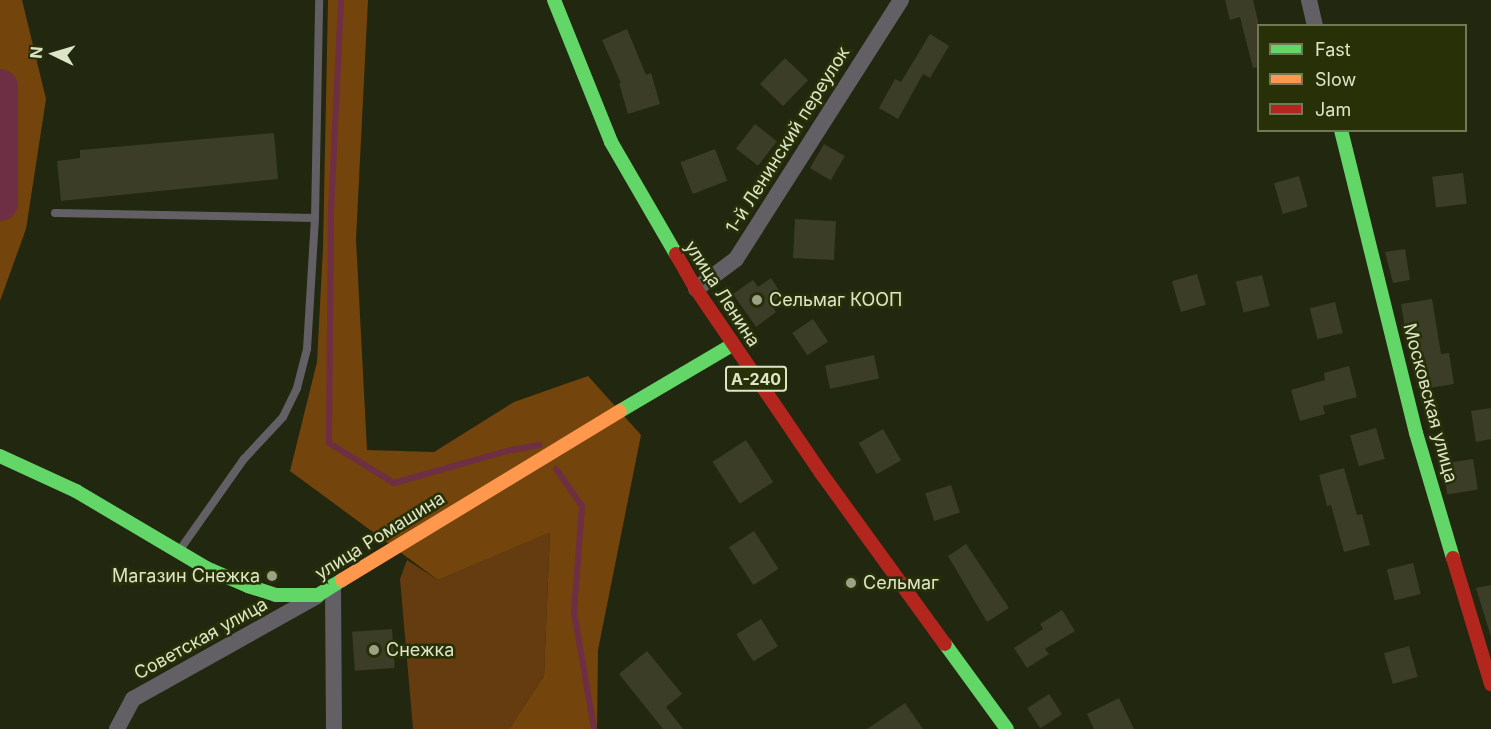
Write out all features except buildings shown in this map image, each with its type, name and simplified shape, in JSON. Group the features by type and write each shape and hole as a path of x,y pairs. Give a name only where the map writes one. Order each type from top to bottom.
{"street":[{"name":"улица Ленина","path":"554,0 611,142 696,290 821,473 1007,729"},
{"name":"1-й Ленинский переулок","path":"696,290 736,259 901,0"},
{"path":"1309,0 1315,24"},
{"name":"Московская улица","path":"1341,132 1416,433 1491,684"},
{"name":"улица Ромашина","path":"0,456 76,491 206,568 276,595 318,595 535,461 732,345"},
{"path":"333,586 334,729"},
{"name":"Советская улица","path":"117,729 133,699 318,595"}],"lane":[{"path":"179,552 244,459 283,417 297,388 307,349 315,218 319,0"},
{"path":"55,213 315,218"}],"shaded area":[{"path":"0,0 22,0 46,99 26,229 0,301"},
{"path":"328,0 368,0 356,239 367,450 434,452 514,402 588,376 641,435 598,650 597,729 509,729 544,676 550,532 438,580 290,471 317,362 323,248"},
{"path":"550,531 544,676 509,729 413,729 400,579 407,560 438,580"}],"waterway":[{"path":"341,0 331,210 329,443 394,483 511,450 540,445"},
{"path":"0,87 0,203"},
{"path":"556,469 582,506 574,612 594,729"}],"traffic: fast":[{"path":"554,0 611,142 676,254"},
{"path":"1341,132 1416,433 1453,558"},
{"path":"620,411 732,345"},
{"path":"0,456 76,491 206,568 248,586 276,595 318,595 342,580"},
{"path":"945,644 1007,729"}],"traffic: slow":[{"path":"342,580 620,411"}],"traffic: jam":[{"path":"676,254 696,289 821,473 945,644"},
{"path":"1453,558 1491,684"}],"place":[{"name":"Сельмаг КООП","path":"757,300"},
{"name":"Магазин Снежка","path":"272,576"},
{"name":"Сельмаг","path":"851,583"},
{"name":"Снежка","path":"374,650"}]}
